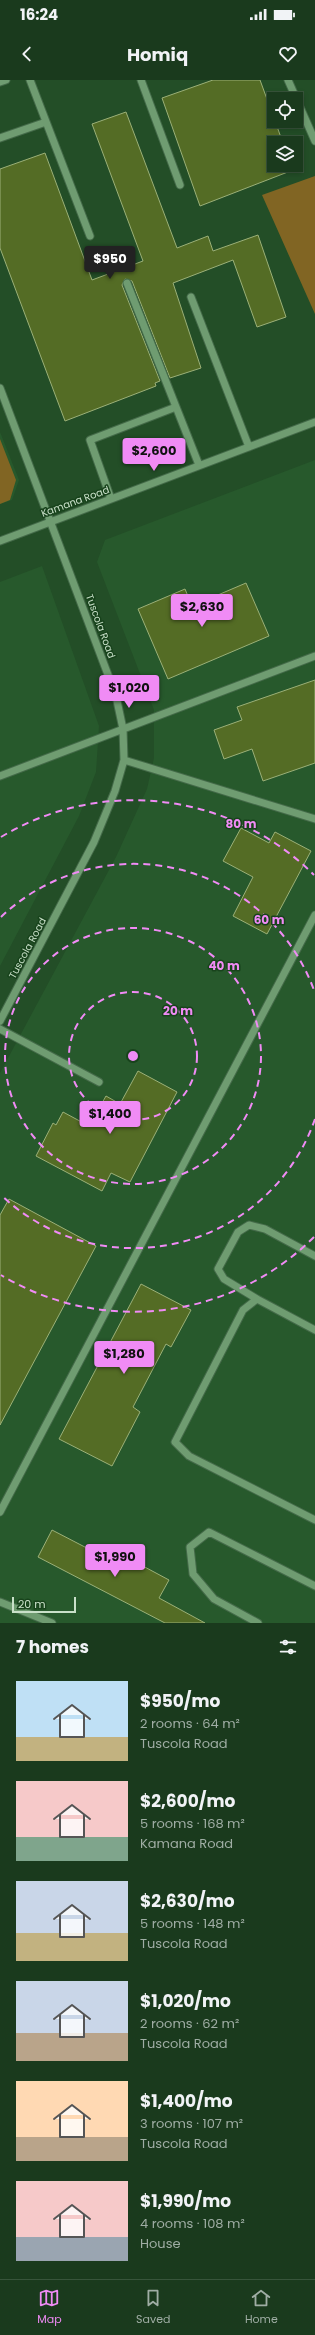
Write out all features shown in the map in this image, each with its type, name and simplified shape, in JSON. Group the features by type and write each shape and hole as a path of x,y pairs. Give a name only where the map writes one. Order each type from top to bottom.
{"street":[{"path":"0,82 6,80"},
{"path":"30,80 90,236"},
{"path":"141,80 180,185"},
{"path":"288,80 315,141"},
{"path":"0,138 46,122"},
{"path":"127,283 199,465"},
{"path":"191,297 249,447"},
{"name":"Tuscola Road","path":"0,388 116,696 123,728 124,760 115,791 94,842 0,1021"},
{"path":"111,499 90,440 176,407"},
{"name":"Kamana Road","path":"0,540 315,422"},
{"path":"0,776 315,656"},
{"path":"124,760 315,819"},
{"path":"0,1512 315,915"},
{"path":"0,1029 99,1082"},
{"path":"315,1256 264,1229 249,1225 238,1232 218,1269 224,1279 257,1299 315,1330"},
{"path":"257,1299 243,1310 175,1442 189,1456 315,1520"},
{"path":"258,1623 214,1599 193,1574 190,1547 210,1532 315,1586"},
{"path":"0,1602 52,1623"}],"shaded area":[{"path":"315,176 315,314 262,195"},
{"path":"0,432 19,480 12,500 0,504"},
{"path":"0,439 16,480 10,500 0,504"},
{"path":"315,460 315,1623 0,1623 0,1073 116,857 147,789 154,758 154,710 97,562 105,540"},
{"path":"42,566 99,726 96,772 79,816 0,966 0,582"}],"building":[{"path":"213,80 260,80 267,99 267,128 278,128 280,136 267,136 267,172 288,172 200,206 162,98"},
{"path":"126,112 177,248 208,236 213,251 258,235 286,317 257,327 233,260 173,283 201,368 170,378 132,281 125,279 122,285 160,381 155,383 156,386 65,421 0,248 0,169 45,153 92,280 143,261 92,124"},
{"path":"246,583 269,636 168,679 138,609 185,589 192,606"},
{"path":"315,680 315,763 263,781 252,749 224,759 214,730 242,720 237,707"},
{"path":"241,828 269,843 275,832 311,851 267,934 233,916 253,877 223,861"},
{"path":"138,1071 177,1092 130,1182 111,1173 102,1191 36,1156 53,1123 56,1125 63,1112 89,1126 106,1096 120,1104"},
{"path":"9,1199 96,1246 0,1425 0,1215"},
{"path":"141,1284 191,1310 171,1347 166,1344 133,1407 140,1412 112,1466 59,1439"},
{"path":"52,1530 108,1559 113,1550 169,1580 159,1598 205,1623 165,1623 38,1557"}]}
